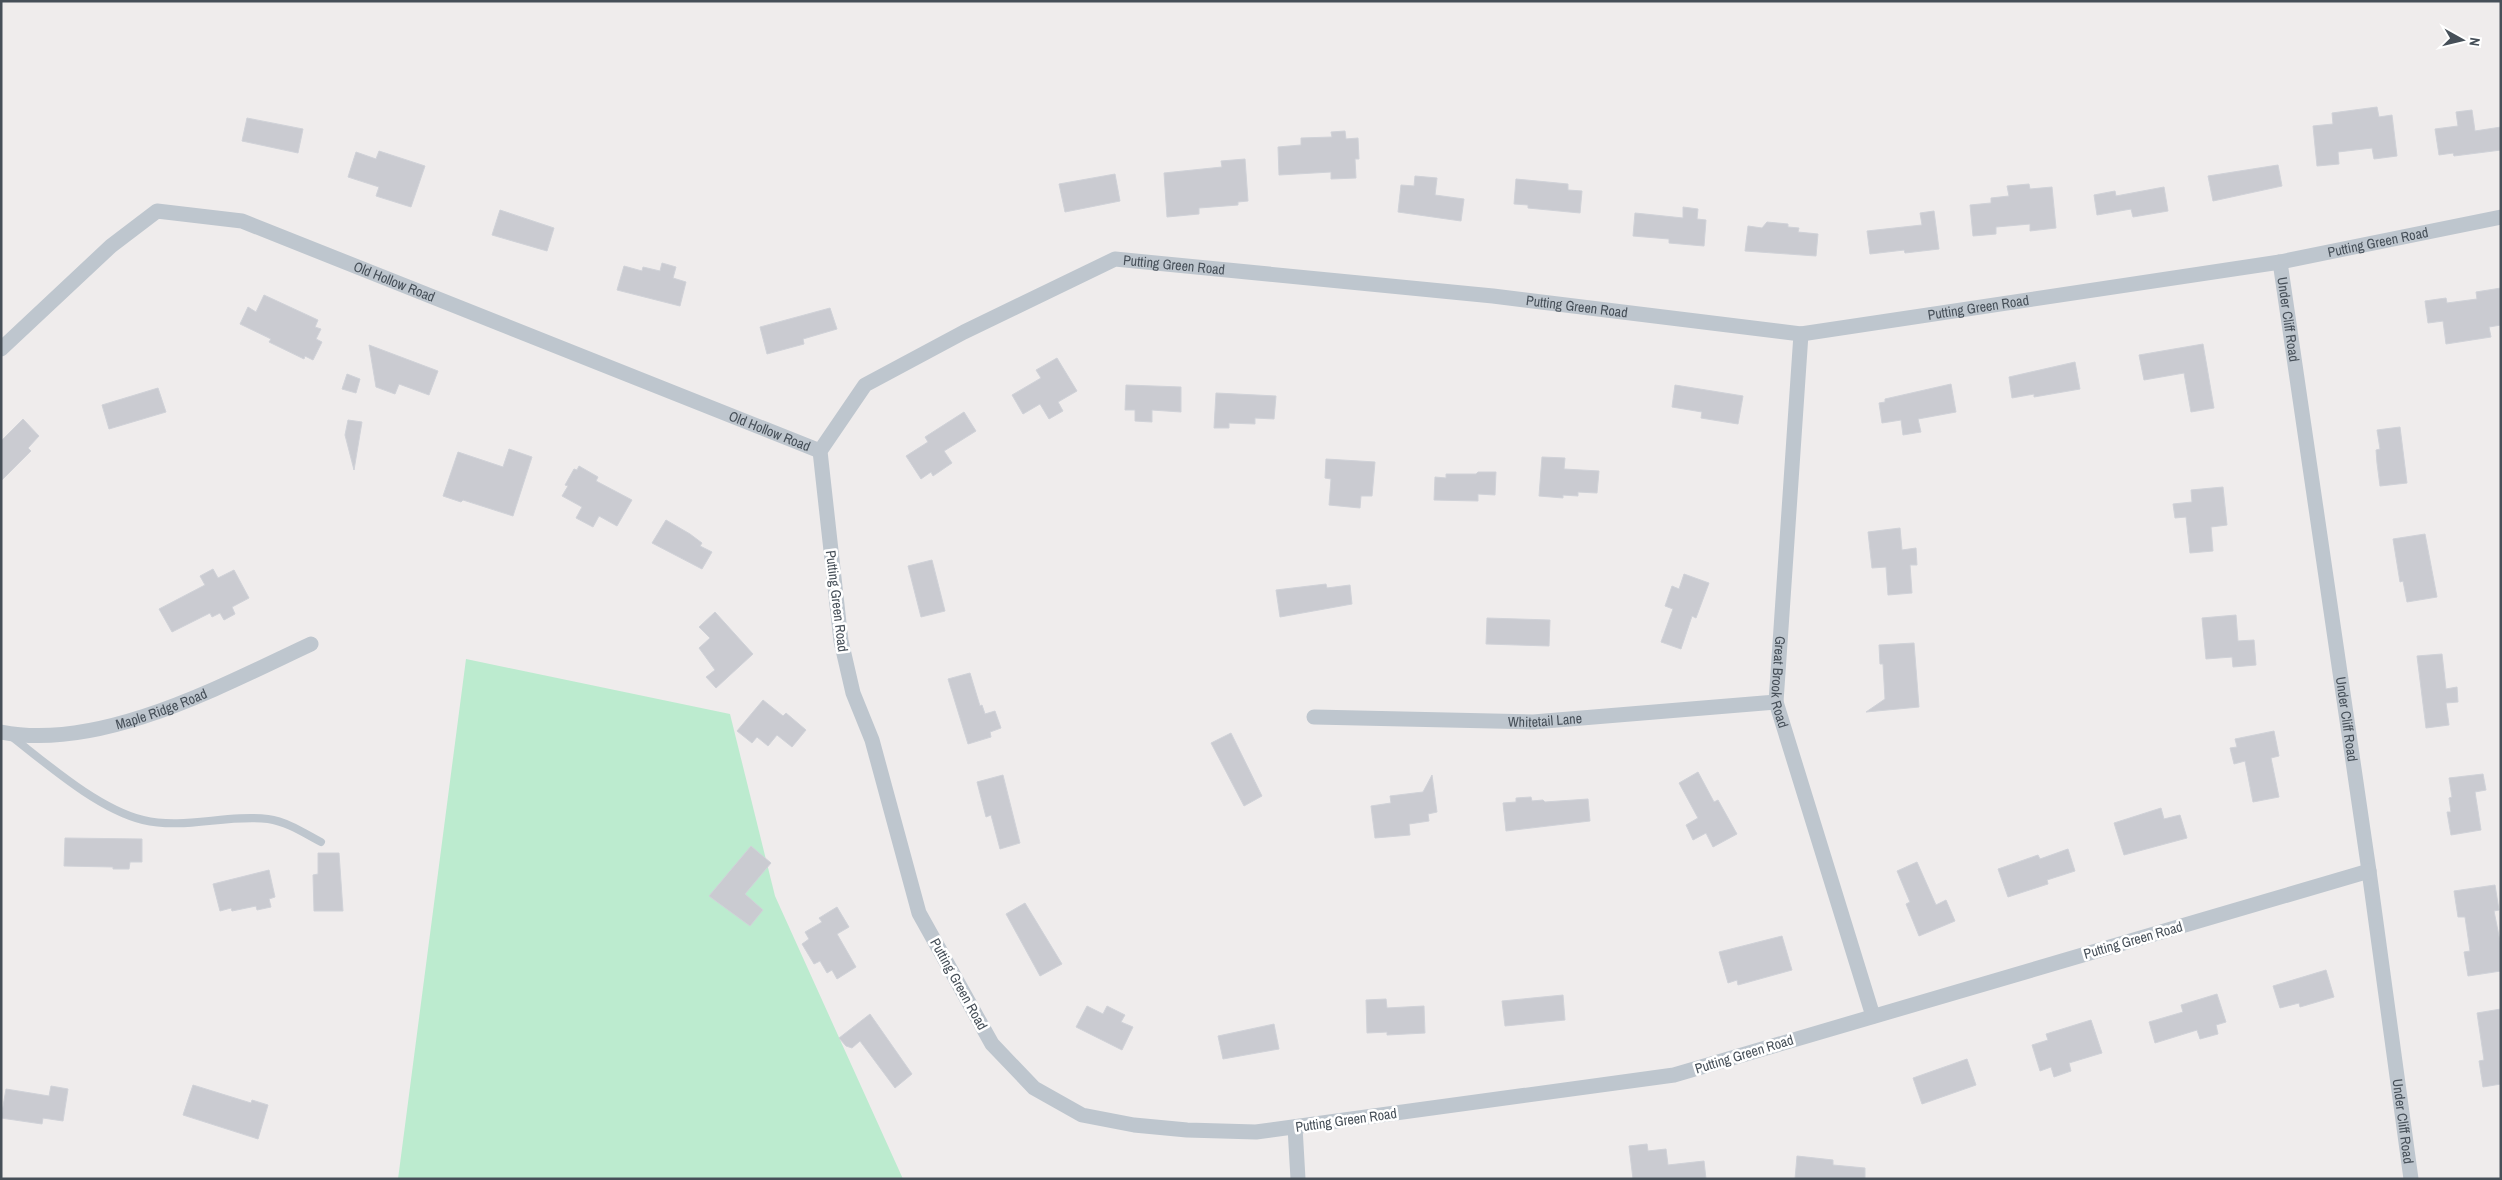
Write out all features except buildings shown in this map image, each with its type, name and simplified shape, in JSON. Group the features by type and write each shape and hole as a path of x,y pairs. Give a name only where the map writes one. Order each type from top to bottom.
{"street":[{"name":"Old Hollow Road","path":"1,349 111,246 157,211 242,221 820,450"},
{"name":"Putting Green Road","path":"2369,871 1674,1075 1256,1132 1187,1130 1134,1125 1082,1115 1034,1088 992,1044 919,913 872,740 852,694 840,641 820,450 865,385 964,332 1115,259 1493,296 1800,334 2280,262 2501,217"},
{"name":"Under Cliff Road","path":"2280,262 2369,871 2411,1179"},
{"name":"Great Brook Road","path":"1800,334 1776,702 1873,1016"},
{"name":"Maple Ridge Road","path":"4,732 37,736 96,729 134,720 174,705 312,644"},
{"name":"Whitetail Lane","path":"1314,717 1532,722 1776,702"},
{"path":"1295,1127 1298,1179"}],"lane":[{"path":"4,732 58,774 102,802 142,820 185,823 220,819 269,819 292,826 321,842"}],"green space":[{"path":"466,659 730,714 775,896 903,1179 398,1179"}]}
